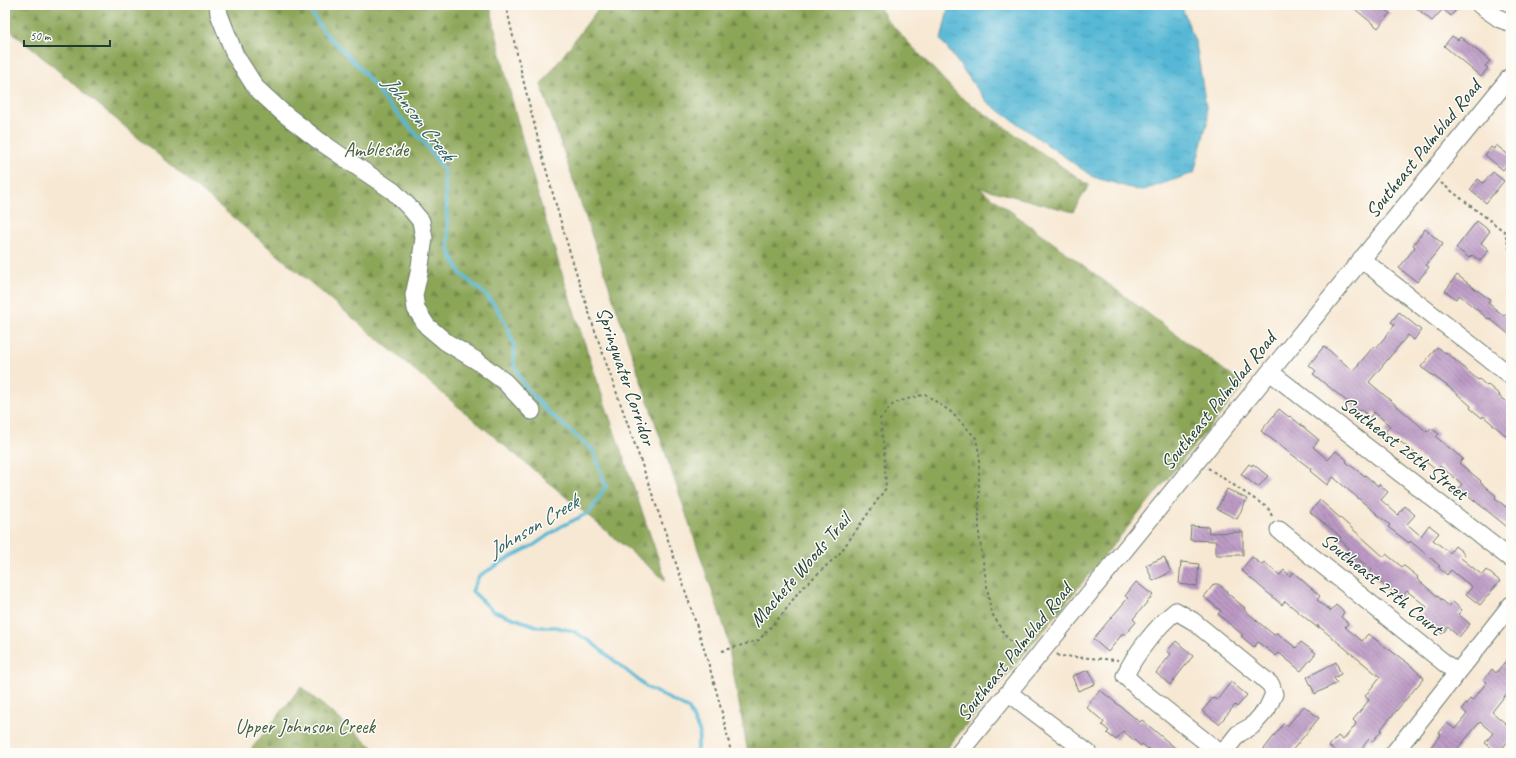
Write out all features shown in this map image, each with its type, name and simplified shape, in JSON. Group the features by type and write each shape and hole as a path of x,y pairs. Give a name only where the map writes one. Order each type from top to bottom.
{"street":[{"path":"218,5 219,14 235,55 256,88 282,112 318,140 393,191 421,221 424,238 420,273 414,295 416,309 427,326 446,342 477,361 505,382 532,411"},
{"path":"1480,5 1500,19 1511,23"},
{"name":"Southeast Palmblad Road","path":"959,753 1199,461 1361,259 1511,76"},
{"path":"1361,259 1511,376"},
{"name":"Southeast 26th Street","path":"1270,372 1511,559"},
{"name":"Southeast 27th Court","path":"1279,530 1457,673"},
{"path":"1394,753 1511,605"},
{"path":"1176,611 1193,621 1263,678 1271,685 1274,694 1267,709 1252,726 1238,734 1222,753 1138,688 1126,676 1131,663 1166,619 1176,611"},
{"path":"1009,692 1088,753"}],"path":[{"name":"Springwater Corridor","path":"506,5 518,60 550,180 586,304 696,623 725,723 731,753"},
{"path":"1431,175 1505,232 1511,256"},
{"name":"Machete Woods Trail","path":"722,651 759,640 784,612 799,591 840,552 886,488 884,449 880,420 894,403 925,394 951,412 976,438 980,454 979,535 991,612 1007,638 1034,662"},
{"path":"1199,461 1209,470 1268,508 1279,530"},
{"path":"1047,646 1059,656 1115,660 1131,663"}],"green space":[{"name":"Ambleside","path":"5,5 490,5 507,79 526,151 569,296 666,581 5,26"},
{"path":"601,5 878,5 888,21 959,96 1089,185 1073,212 978,187 1244,385 943,753 748,753 726,632 541,85"},
{"name":"Upper Johnson Creek","path":"301,687 380,753 248,753"}],"water":[{"path":"949,5 1181,5 1196,44 1208,119 1194,173 1141,191 1093,177 987,102 941,40"}],"building":[{"path":"1350,5 1380,5 1390,13 1378,28"},
{"path":"1413,5 1460,5 1451,16 1443,9 1432,21"},
{"path":"1452,36 1458,40 1460,37 1490,61 1485,66 1488,68 1481,77 1444,46"},
{"path":"1496,145 1511,157 1511,160 1503,170 1485,155 1491,147 1494,149"},
{"path":"1493,172 1504,181 1486,203 1470,190 1478,179 1483,183"},
{"path":"1477,221 1490,231 1481,243 1489,250 1480,261 1472,255 1469,258 1456,248"},
{"path":"1425,229 1443,244 1426,265 1429,267 1417,282 1399,268 1415,247 1413,245"},
{"path":"1457,275 1490,300 1488,303 1504,316 1511,307 1511,336 1459,295 1456,299 1445,291"},
{"path":"1399,312 1421,330 1414,340 1408,335 1369,382 1427,432 1431,428 1439,434 1436,437 1463,459 1459,463 1481,481 1480,482 1496,496 1495,498 1511,511 1511,530 1459,488 1462,484 1440,466 1436,470 1397,439 1395,440 1385,432 1390,426 1374,412 1370,417 1361,410 1359,411 1313,374 1316,371 1309,365 1324,346 1353,371 1374,346 1376,348 1395,325 1391,322"},
{"path":"1437,347 1445,353 1446,352 1478,380 1479,379 1487,386 1488,385 1511,406 1511,440 1483,416 1482,418 1470,408 1471,406 1449,387 1421,367"},
{"path":"1279,409 1289,417 1290,416 1319,440 1313,447 1328,460 1336,451 1347,460 1346,462 1378,486 1379,484 1388,492 1381,500 1398,515 1405,506 1415,515 1407,524 1421,536 1429,525 1439,533 1433,540 1450,553 1455,546 1465,554 1461,558 1482,575 1486,570 1500,581 1480,605 1466,594 1472,587 1451,570 1447,575 1438,567 1440,566 1410,541 1409,543 1388,527 1390,525 1333,477 1327,485 1310,471 1311,469 1261,431"},
{"path":"1249,464 1252,466 1253,464 1268,476 1259,486 1256,486 1241,474"},
{"path":"1227,489 1247,499 1237,519 1217,509"},
{"path":"1320,500 1384,557 1386,554 1402,567 1403,565 1449,606 1453,602 1462,610 1458,614 1470,624 1459,637 1448,627 1442,634 1421,615 1427,607 1407,591 1400,599 1369,573 1372,570 1356,557 1352,562 1343,555 1349,548 1339,539 1341,537 1310,512"},
{"path":"1191,526 1209,527 1208,533 1243,532 1243,555 1216,555 1216,541 1190,540"},
{"path":"1164,557 1171,572 1153,581 1146,565"},
{"path":"1252,557 1262,565 1264,562 1280,575 1284,570 1290,576 1293,572 1320,596 1317,600 1331,611 1336,605 1344,612 1341,617 1348,623 1345,627 1362,641 1368,634 1409,664 1424,678 1381,729 1382,730 1372,742 1369,739 1358,753 1338,753 1329,746 1338,736 1343,740 1354,727 1356,723 1353,720 1369,700 1365,696 1380,677 1317,625 1319,629 1285,601 1282,605 1241,570"},
{"path":"1181,562 1199,564 1197,586 1179,584"},
{"path":"1136,582 1153,595 1133,619 1136,622 1125,635 1123,633 1108,652 1093,639 1128,598 1125,596"},
{"path":"1214,584 1218,584 1227,591 1226,592 1245,608 1244,610 1274,635 1277,633 1296,648 1301,642 1316,653 1301,671 1279,653 1276,656 1258,642 1254,647 1241,636 1243,635 1218,614 1221,611 1204,597"},
{"path":"1176,641 1193,656 1170,685 1156,673 1171,654 1167,651"},
{"path":"1511,654 1511,688 1492,712 1511,728 1511,738 1498,753 1485,743 1493,733 1480,722 1454,753 1426,753 1441,734 1439,733 1447,723 1455,729 1467,714 1462,709 1470,699 1472,701 1487,682 1484,680 1492,669 1496,673"},
{"path":"1336,662 1341,674 1334,678 1337,683 1315,694 1307,677"},
{"path":"1089,670 1095,684 1078,691 1072,676"},
{"path":"1231,682 1247,695 1237,707 1235,705 1219,724 1202,711 1213,698 1217,700"},
{"path":"1100,690 1140,722 1142,720 1181,753 1153,753 1142,744 1141,746 1123,731 1116,740 1107,733 1109,731 1102,725 1104,722 1086,707"},
{"path":"1304,706 1319,718 1290,753 1261,753 1284,723 1287,726"}],"waterway":[{"name":"Johnson Creek","path":"306,5 325,33 362,70 384,99 424,143 444,170 449,251 461,274 486,295 497,308 508,328 514,345 514,365 525,386 548,412 593,450 606,486 590,512 560,527 534,545 479,576 472,591 493,611 539,627 556,627 573,631 591,642 648,688 689,709 700,733 696,753"}]}
